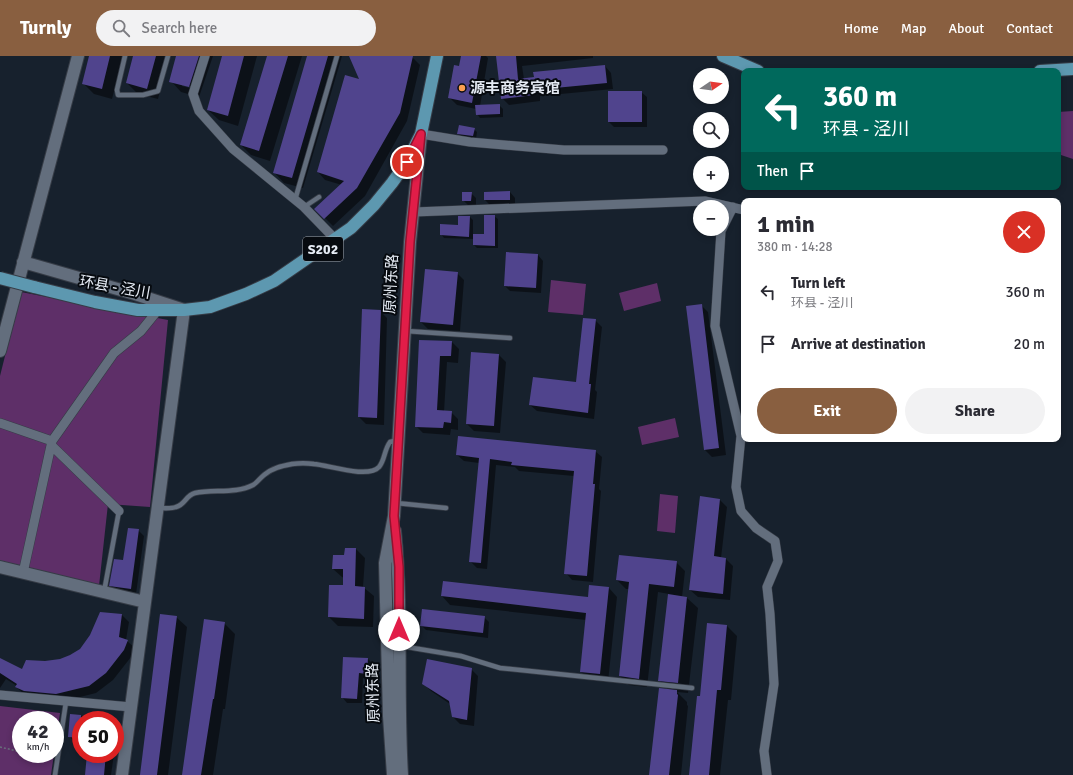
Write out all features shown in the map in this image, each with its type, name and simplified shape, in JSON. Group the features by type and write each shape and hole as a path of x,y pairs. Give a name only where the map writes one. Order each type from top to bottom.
{"main road":[{"name":"原州东路","path":"421,134 437,56"},
{"path":"723,56 751,68"},
{"path":"1061,70 1073,69"},
{"name":"环县 - 泾川","path":"0,278 95,302 138,310 184,310 210,307 246,294 274,281 351,228 374,205 407,162 421,134"}],"street":[{"path":"0,351 78,56"},
{"path":"205,56 193,94 199,111 232,149 304,207 335,239"},
{"path":"421,134 470,142 564,150 663,150"},
{"name":"原州东路","path":"393,775 399,646 399,567 394,503 410,242 421,134"},
{"path":"414,212 705,201 741,209"},
{"path":"733,207 721,231 715,326 741,436 736,487 741,511 756,528 775,541 778,561 767,587 774,684 764,751 767,775"},
{"path":"23,262 135,294 184,310 122,775"},
{"path":"23,572 52,443 114,353 141,331 158,310"},
{"path":"0,424 52,443 119,511"},
{"name":"原州东路","path":"394,516 386,563 395,715 402,775"},
{"path":"0,567 145,602"},
{"path":"0,696 131,707"}],"lane":[{"path":"126,56 117,90 118,95 143,95 158,91 168,56"},
{"path":"295,200 337,56"},
{"path":"304,207 319,197"},
{"path":"404,331 510,338"},
{"path":"158,508 176,507 182,504 188,496 194,493 231,490 253,485 272,469 293,464 313,464 362,472 373,471 379,468 385,448 390,442 398,440"},
{"path":"394,503 446,508"},
{"path":"104,592 119,511"},
{"path":"399,646 461,656 500,668 692,688"},
{"path":"64,716 66,702"},
{"path":"55,775 57,763"}],"path":[{"path":"0,747 12,750"}],"shaded area":[{"path":"1073,111 1073,159 1061,155 1061,112"},
{"path":"551,280 586,284 583,315 548,312"},
{"path":"657,283 661,301 624,311 619,293"},
{"path":"21,292 168,320 150,507 108,504 99,586 0,562 0,376"},
{"path":"675,418 679,437 642,445 638,427"},
{"path":"660,494 678,496 675,533 657,531"},
{"path":"0,706 43,711 12,711 12,763 53,763 51,775 0,775"}],"building":[{"path":"89,56 110,56 102,89 82,84"},
{"path":"133,56 156,56 147,89 126,83"},
{"path":"176,56 199,56 189,87 169,82"},
{"path":"222,56 244,56 228,116 207,110"},
{"path":"267,56 288,56 259,151 240,145"},
{"path":"307,56 328,56 292,178 273,173"},
{"path":"349,56 413,56 400,113 357,188 324,219 314,209 344,181 317,172 345,75 359,79"},
{"path":"461,56 481,56 472,103 448,98 454,65 459,66"},
{"path":"496,56 516,56 518,79 534,77 533,72 605,65 607,83 534,90 534,95 501,99"},
{"path":"608,91 642,91 642,122 608,122"},
{"path":"500,104 500,114 476,115 475,105"},
{"path":"459,125 475,128 473,136 457,134"},
{"path":"510,191 510,200 484,200 484,192"},
{"path":"462,192 472,192 471,201 462,201"},
{"path":"484,215 495,215 495,246 473,245 473,234 484,234"},
{"path":"458,216 470,216 469,237 440,235 440,224 458,225"},
{"path":"506,252 538,254 536,288 504,286"},
{"path":"425,269 458,272 453,325 420,322"},
{"path":"702,304 719,448 704,450 686,306"},
{"path":"362,309 381,310 377,418 358,417"},
{"path":"583,318 596,319 589,384 591,384 588,413 529,405 533,377 576,382"},
{"path":"419,340 452,341 451,356 440,356 437,410 452,411 451,423 444,422 443,428 415,427"},
{"path":"471,352 499,354 494,426 466,424"},
{"path":"458,436 596,450 593,484 595,484 587,576 564,574 574,471 511,465 512,462 490,459 481,563 469,562 479,458 456,455"},
{"path":"700,496 720,499 714,556 726,558 723,594 689,590"},
{"path":"128,528 139,529 131,589 109,586 114,559 123,560"},
{"path":"345,548 356,548 355,586 365,587 364,619 328,617 329,585 343,585 343,569 332,569 333,555 344,555"},
{"path":"619,555 677,561 674,587 649,584 639,679 619,676 629,582 616,580"},
{"path":"443,581 588,597 589,585 609,587 600,674 580,672 586,613 441,596"},
{"path":"668,594 687,597 678,683 658,681"},
{"path":"422,609 485,616 483,633 420,626"},
{"path":"100,612 122,614 119,637 128,640 124,650 106,673 89,686 56,694 24,691 15,687 17,684 0,673 0,658 22,669 26,660 45,661 60,659 80,649 90,635"},
{"path":"160,614 177,616 157,775 140,775"},
{"path":"204,619 225,622 201,775 182,775"},
{"path":"707,623 727,625 721,690 717,690 709,775 689,775 697,696 700,696"},
{"path":"343,657 368,658 367,674 359,673 357,699 341,698"},
{"path":"427,659 472,668 467,720 452,717 449,701 422,684"},
{"path":"659,688 677,690 678,695 669,775 649,775"},
{"path":"70,714 72,714 72,737 68,737"},
{"path":"86,763 105,763 104,775 85,775"}],"place":[{"name":"源丰商务宾馆","path":"462,88"}],"route":[{"path":"399,630 399,567 394,516 410,242 421,134 407,162"}]}
